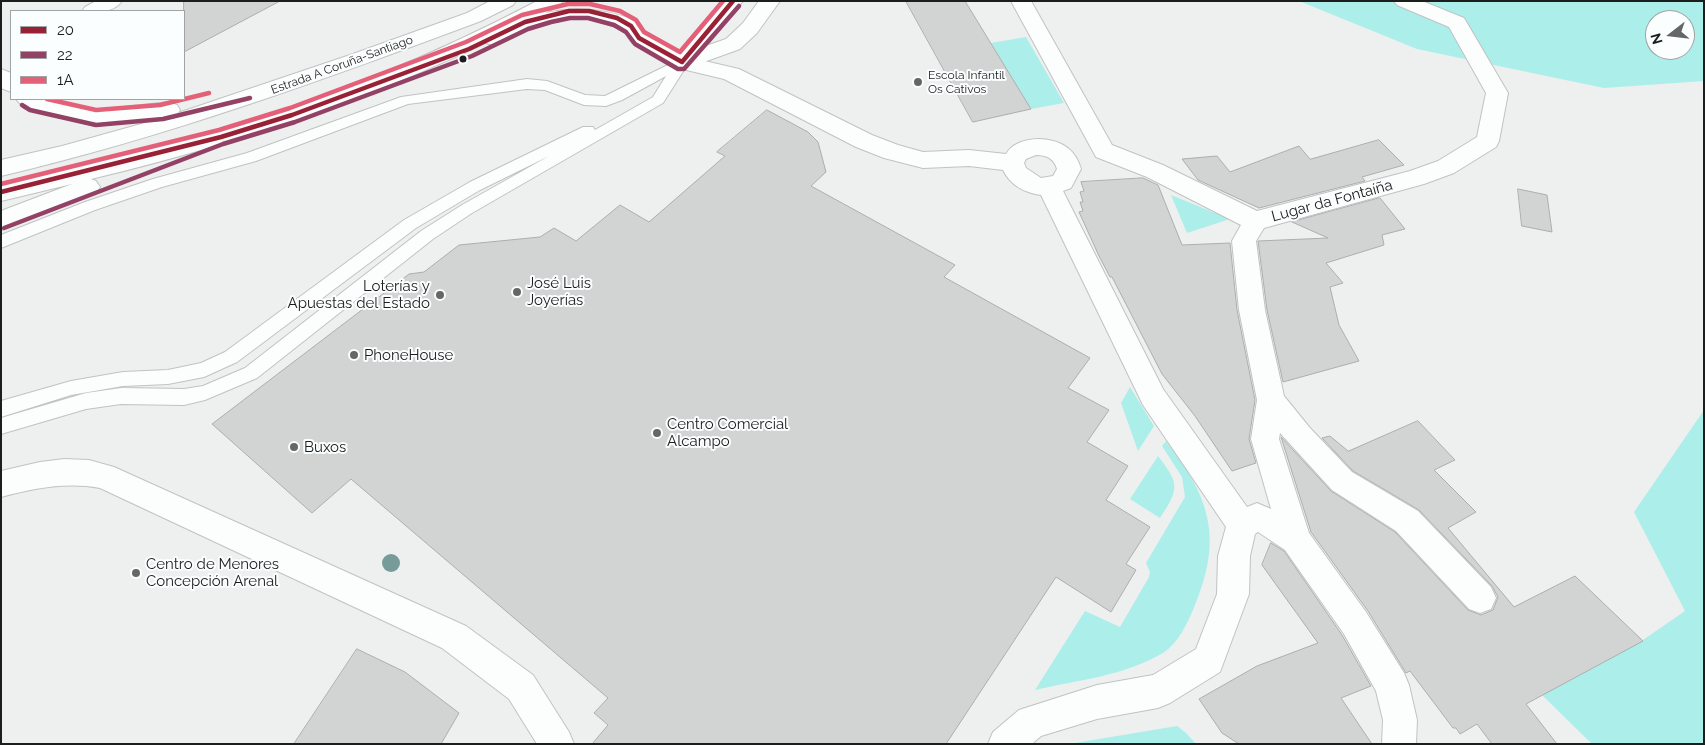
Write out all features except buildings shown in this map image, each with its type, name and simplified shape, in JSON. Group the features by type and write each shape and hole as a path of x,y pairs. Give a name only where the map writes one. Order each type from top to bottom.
{"main road":[{"path":"94,10 112,1"},
{"path":"392,47 462,1"},
{"name":"Estrada A Coruña-Santiago","path":"1,168 127,137 241,102 474,17 506,1"},
{"name":"Estrada A Coruña-Santiago","path":"1,192 221,137 292,115 391,78 523,18 553,1"},
{"path":"682,62 733,1"},
{"path":"682,62 733,44 750,28 770,1"},
{"path":"1021,1 1104,151 1064,157"},
{"path":"1404,1 1458,23"},
{"name":"Lugar da Fontaíña","path":"1104,151 1155,171 1255,221 1416,178 1446,167 1488,141 1497,93 1458,23 1432,1"},
{"path":"391,78 469,49 525,22 569,11 589,11 617,18 631,26 639,38 682,62 731,74 864,141 892,152 924,160 969,158 1012,163"},
{"path":"28,100 32,103 95,118 161,112 251,90 304,80"},
{"path":"1,221 221,137"},
{"path":"1033,147 1050,148 1064,157 1068,163 1067,175 1063,180 1048,186 1040,186 1023,180 1013,169 1012,163 1018,152 1033,147"},
{"path":"1048,186 1153,397 1242,525"},
{"path":"1255,221 1244,240 1252,310 1271,400 1265,439 1296,540"},
{"path":"1271,400 1300,437 1342,482 1407,520 1480,598"},
{"path":"1,484 61,470 81,471 104,476 454,637 521,687 557,744"},
{"path":"1005,744 1031,722 1097,702 1158,692 1208,660 1233,594 1234,556 1242,525 1257,517 1276,525 1296,540 1355,623 1392,685 1400,720 1399,744"}],"lane":[{"path":"1,242 90,206 158,183 251,157 406,100 527,84 547,86 584,100 606,101 682,62"},
{"path":"1,409 71,388 123,379 168,377 204,370 231,357 418,220 475,186 572,136 658,100 682,62"},
{"path":"1,254 143,198 215,179 468,91"},
{"path":"1,426 86,400 121,396 184,397 205,393 230,384 251,373 427,235 467,209 645,106"}],"shaded area":[{"path":"1299,1 1704,1 1704,81 1604,88 1417,49"},
{"path":"1026,37 1064,103 1031,109 991,43"},
{"path":"1171,195 1230,219 1187,233"},
{"path":"1130,387 1154,426 1138,451 1121,403"},
{"path":"1704,410 1704,744 1592,744 1542,695 1637,644 1685,611 1634,512"},
{"path":"1166,441 1182,462 1203,502 1208,521 1210,541 1208,562 1202,585 1184,628 1168,649 1148,661 1117,672 1035,690 1085,611 1120,627 1149,577 1150,572 1146,563 1185,497 1182,477 1162,446"},
{"path":"1158,456 1170,473 1174,487 1171,500 1160,518 1130,499"},
{"path":"1177,726 1196,744 1069,744"}],"transit line":[{"name":"1A","path":"1,184 219,130 290,108 466,42 522,15 568,4 590,4 620,11 636,20 644,32 680,52 723,1"},
{"name":"20","path":"1,192 221,137 292,115 469,49 525,22 569,11 589,11 617,18 631,26 639,38 682,62 733,1"},
{"name":"22","path":"4,228 223,144 295,122 472,56 528,29 551,22 570,18 588,18 614,25 626,32 635,44 678,69 684,69 739,6"},
{"name":"1A","path":"185,99 209,93"},
{"name":"22","path":"22,105 30,110 96,125 163,119 250,98"},
{"name":"1A","path":"51,100 96,110 160,105 180,100"}],"place":[{"name":"Escola Infantil Os Cativos","path":"918,82"},
{"name":"José Luis Joyerías","path":"517,292"},
{"name":"Loterías y Apuestas del Estado","path":"440,295"},
{"name":"PhoneHouse","path":"354,355"},
{"name":"Centro Comercial Alcampo","path":"657,433"},
{"name":"Buxos","path":"294,447"},
{"name":"Centro de Menores Concepción Arenal","path":"136,573"}]}
